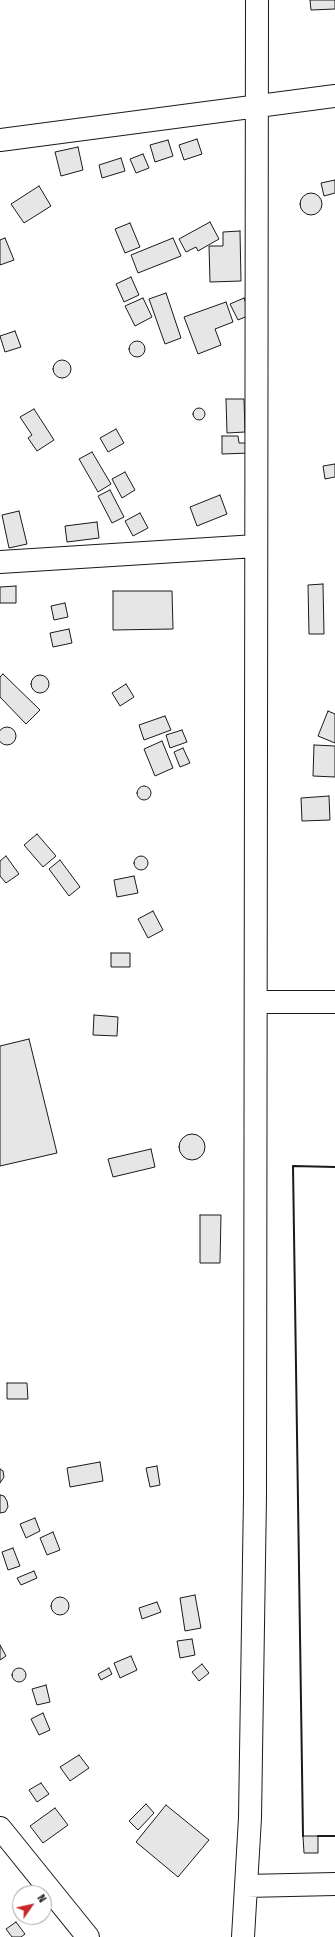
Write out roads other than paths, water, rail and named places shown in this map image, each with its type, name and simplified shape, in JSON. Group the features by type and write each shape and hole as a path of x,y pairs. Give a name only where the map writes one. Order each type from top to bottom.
{"street":[{"path":"243,1937 250,1818 254,1496 257,0"},
{"path":"0,140 335,96"},
{"path":"0,562 256,546"},
{"path":"256,1002 335,1002"},
{"path":"0,1828 88,1937"},
{"path":"246,1886 335,1884"}]}
